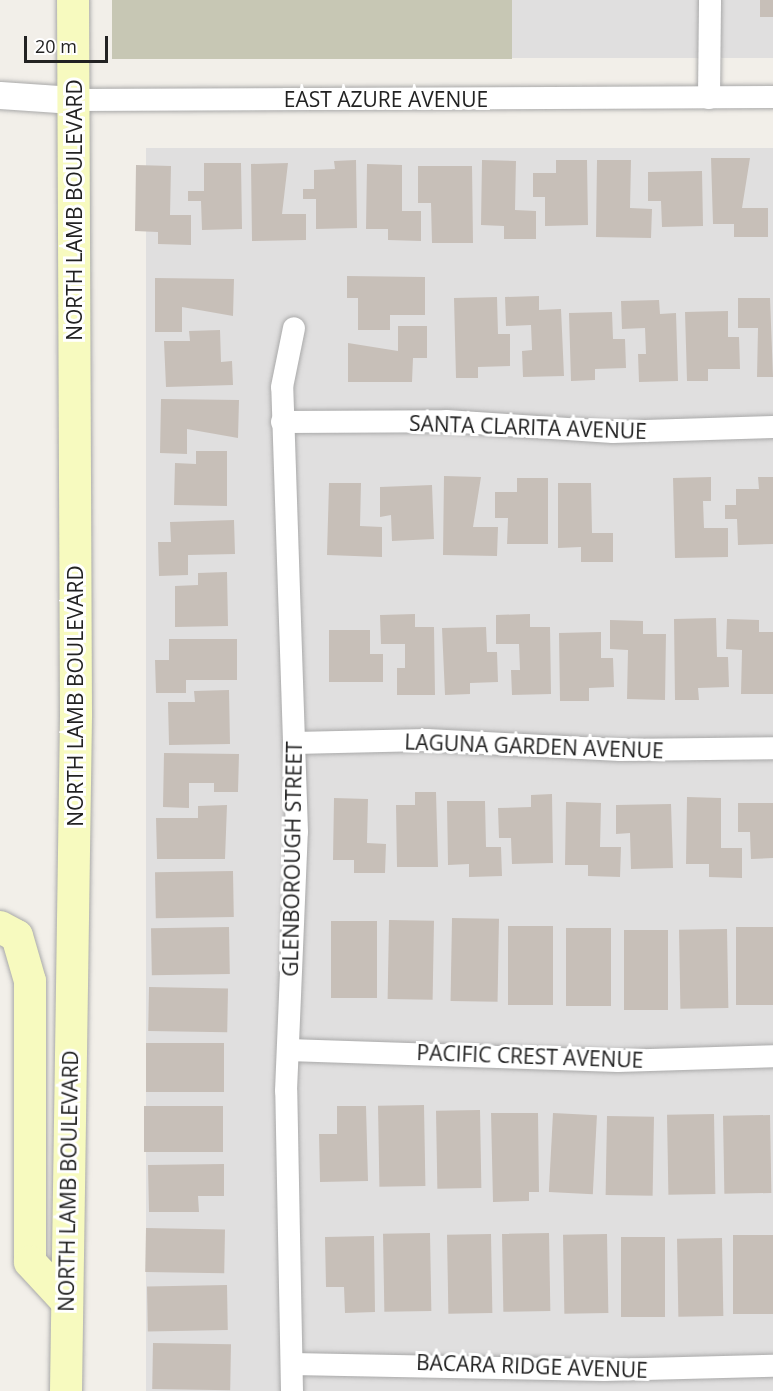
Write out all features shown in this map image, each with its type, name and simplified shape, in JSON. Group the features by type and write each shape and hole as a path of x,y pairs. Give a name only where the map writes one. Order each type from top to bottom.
{"main road":[{"name":"NORTH LAMB BOULEVARD","path":"66,1391 76,714 73,0"},
{"path":"0,927 17,936 30,981 30,1262 67,1302"}],"street":[{"path":"709,98 710,0"},
{"name":"EAST AZURE AVENUE","path":"0,95 74,100 773,98"},
{"name":"GLENBOROUGH STREET","path":"292,1391 288,1050 297,832 282,422 284,365 294,328"},
{"name":"SANTA CLARITA AVENUE","path":"282,422 446,421 613,432 773,427"},
{"name":"LAGUNA GARDEN AVENUE","path":"294,742 427,740 695,751 773,748"},
{"name":"PACIFIC CREST AVENUE","path":"288,1050 618,1061 773,1056"},
{"name":"BACARA RIDGE AVENUE","path":"292,1364 604,1370 773,1366"}],"shaded area":[{"path":"112,0 512,0 512,59 112,59"},
{"path":"512,0 773,0 773,58 512,58"},
{"path":"146,148 773,148 773,1391 146,1391"}],"building":[{"path":"760,0 773,0 773,17 760,17"},
{"path":"711,158 750,158 742,208 768,208 768,237 734,237 734,224 713,224"},
{"path":"356,160 357,228 316,229 316,199 303,199 303,189 314,189 314,170 335,169 334,161"},
{"path":"482,160 516,161 515,210 536,211 536,239 504,239 504,226 481,225"},
{"path":"556,160 587,160 588,225 545,226 545,197 533,197 533,173 556,173"},
{"path":"597,160 631,160 630,208 652,209 651,238 596,237"},
{"path":"204,163 241,163 242,229 202,230 201,201 188,201 188,191 204,191"},
{"path":"288,163 282,214 306,214 306,240 252,241 251,164"},
{"path":"367,164 402,165 402,211 421,211 421,241 388,240 388,229 366,229"},
{"path":"136,165 171,166 170,215 191,215 191,245 158,244 158,232 135,231"},
{"path":"418,166 472,166 473,243 432,243 431,203 418,203"},
{"path":"702,171 703,226 662,227 661,201 648,201 648,172"},
{"path":"347,276 425,277 425,315 390,315 390,330 358,330 358,298 347,298"},
{"path":"155,278 234,279 233,316 182,307 182,332 155,332"},
{"path":"539,296 539,310 561,309 564,376 523,377 522,351 532,350 531,325 506,326 505,297"},
{"path":"497,297 498,334 510,334 510,366 478,367 478,378 456,378 454,298"},
{"path":"738,298 770,298 773,377 757,377 758,328 738,328"},
{"path":"659,300 660,314 676,313 678,381 639,382 638,354 646,354 645,328 622,329 621,301"},
{"path":"728,311 728,337 739,337 740,369 708,369 708,381 687,381 685,312"},
{"path":"612,312 613,339 625,339 626,368 595,369 595,380 571,381 569,313"},
{"path":"398,326 427,326 427,358 413,358 412,382 348,382 348,343 398,351"},
{"path":"220,330 221,362 232,361 233,385 166,387 164,341 190,341 189,331"},
{"path":"161,399 239,400 238,438 187,429 187,454 160,453"},
{"path":"196,451 227,451 227,506 174,505 175,463 196,464"},
{"path":"444,476 481,477 473,527 498,527 497,556 443,555"},
{"path":"711,477 711,501 703,501 704,528 728,528 728,557 675,558 673,478"},
{"path":"758,477 773,477 773,544 738,545 737,519 725,519 725,505 736,505 736,489 759,489"},
{"path":"517,478 548,478 548,544 507,544 508,518 495,518 495,492 517,492"},
{"path":"329,483 361,483 360,526 382,527 382,557 327,555"},
{"path":"558,483 591,483 592,533 613,533 613,562 581,562 581,547 558,548"},
{"path":"432,485 434,539 392,541 391,515 380,517 380,487"},
{"path":"234,520 235,554 188,555 188,575 159,576 158,542 171,542 170,522"},
{"path":"227,572 228,626 175,627 175,586 198,585 198,573"},
{"path":"415,614 415,627 434,627 435,695 397,695 397,668 405,668 405,644 381,644 380,615"},
{"path":"530,614 530,627 550,627 551,694 512,695 511,670 520,670 519,644 496,644 496,615"},
{"path":"716,618 717,657 728,657 729,687 698,688 699,700 675,700 674,619"},
{"path":"727,619 759,620 759,632 773,632 773,694 741,694 742,650 726,649"},
{"path":"610,620 643,621 643,634 666,634 665,700 627,699 628,650 610,649"},
{"path":"486,627 487,652 497,652 498,682 470,683 470,694 445,695 442,628"},
{"path":"329,630 370,630 370,654 383,654 383,682 329,682"},
{"path":"601,632 601,658 613,658 614,687 589,688 589,701 560,701 559,633"},
{"path":"169,639 237,639 237,680 186,680 186,693 156,693 155,660 169,660"},
{"path":"229,690 230,744 169,745 168,702 195,702 194,691"},
{"path":"164,753 239,754 238,792 214,792 214,783 189,783 189,808 163,807"},
{"path":"415,792 436,792 438,867 397,867 396,805 415,805"},
{"path":"552,794 553,863 512,864 511,838 499,838 498,808 531,807 531,795"},
{"path":"687,797 721,798 721,848 742,848 742,878 709,877 709,864 686,864"},
{"path":"334,798 368,799 367,843 386,844 385,873 354,873 354,860 333,860"},
{"path":"447,801 485,801 486,847 501,847 502,876 469,877 469,864 448,865"},
{"path":"566,802 601,803 600,847 621,847 620,877 588,876 588,865 565,865"},
{"path":"738,803 773,803 773,858 751,859 750,832 738,832"},
{"path":"671,804 673,868 631,869 630,833 616,834 616,805"},
{"path":"227,805 225,859 157,859 156,818 198,818 198,806"},
{"path":"233,871 234,917 156,918 155,872"},
{"path":"452,918 499,919 498,1002 451,1001"},
{"path":"389,920 434,921 433,1000 388,999"},
{"path":"331,921 377,921 377,998 331,998"},
{"path":"508,926 553,926 553,1005 508,1005"},
{"path":"229,927 230,974 152,975 151,928"},
{"path":"736,927 773,927 773,1005 736,1005"},
{"path":"566,928 611,928 611,1006 566,1006"},
{"path":"727,929 728,1008 680,1009 679,930"},
{"path":"624,930 668,930 668,1010 624,1010"},
{"path":"149,987 228,988 227,1032 148,1031"},
{"path":"146,1043 224,1043 224,1092 146,1092"},
{"path":"424,1105 425,1186 379,1187 378,1106"},
{"path":"144,1106 223,1106 223,1152 144,1152"},
{"path":"337,1106 366,1106 368,1181 320,1182 319,1134 337,1134"},
{"path":"480,1110 481,1188 437,1189 436,1111"},
{"path":"491,1113 538,1113 539,1192 529,1192 529,1201 493,1202"},
{"path":"553,1113 597,1115 593,1194 549,1192"},
{"path":"714,1114 715,1194 668,1195 667,1115"},
{"path":"770,1115 771,1193 724,1194 723,1116"},
{"path":"607,1116 654,1117 653,1196 606,1195"},
{"path":"224,1164 224,1196 198,1196 199,1212 149,1212 148,1165"},
{"path":"146,1228 225,1229 224,1273 145,1272"},
{"path":"430,1233 431,1311 384,1312 383,1234"},
{"path":"549,1233 550,1311 503,1312 502,1234"},
{"path":"491,1234 492,1313 448,1314 447,1235"},
{"path":"607,1234 608,1313 564,1314 563,1235"},
{"path":"733,1235 773,1235 773,1314 733,1314"},
{"path":"374,1236 375,1312 345,1313 344,1287 326,1287 325,1237"},
{"path":"621,1237 665,1237 665,1317 621,1317"},
{"path":"722,1238 723,1316 678,1317 677,1239"},
{"path":"227,1285 228,1330 148,1331 147,1286"},
{"path":"153,1343 231,1344 230,1390 152,1389"}]}
